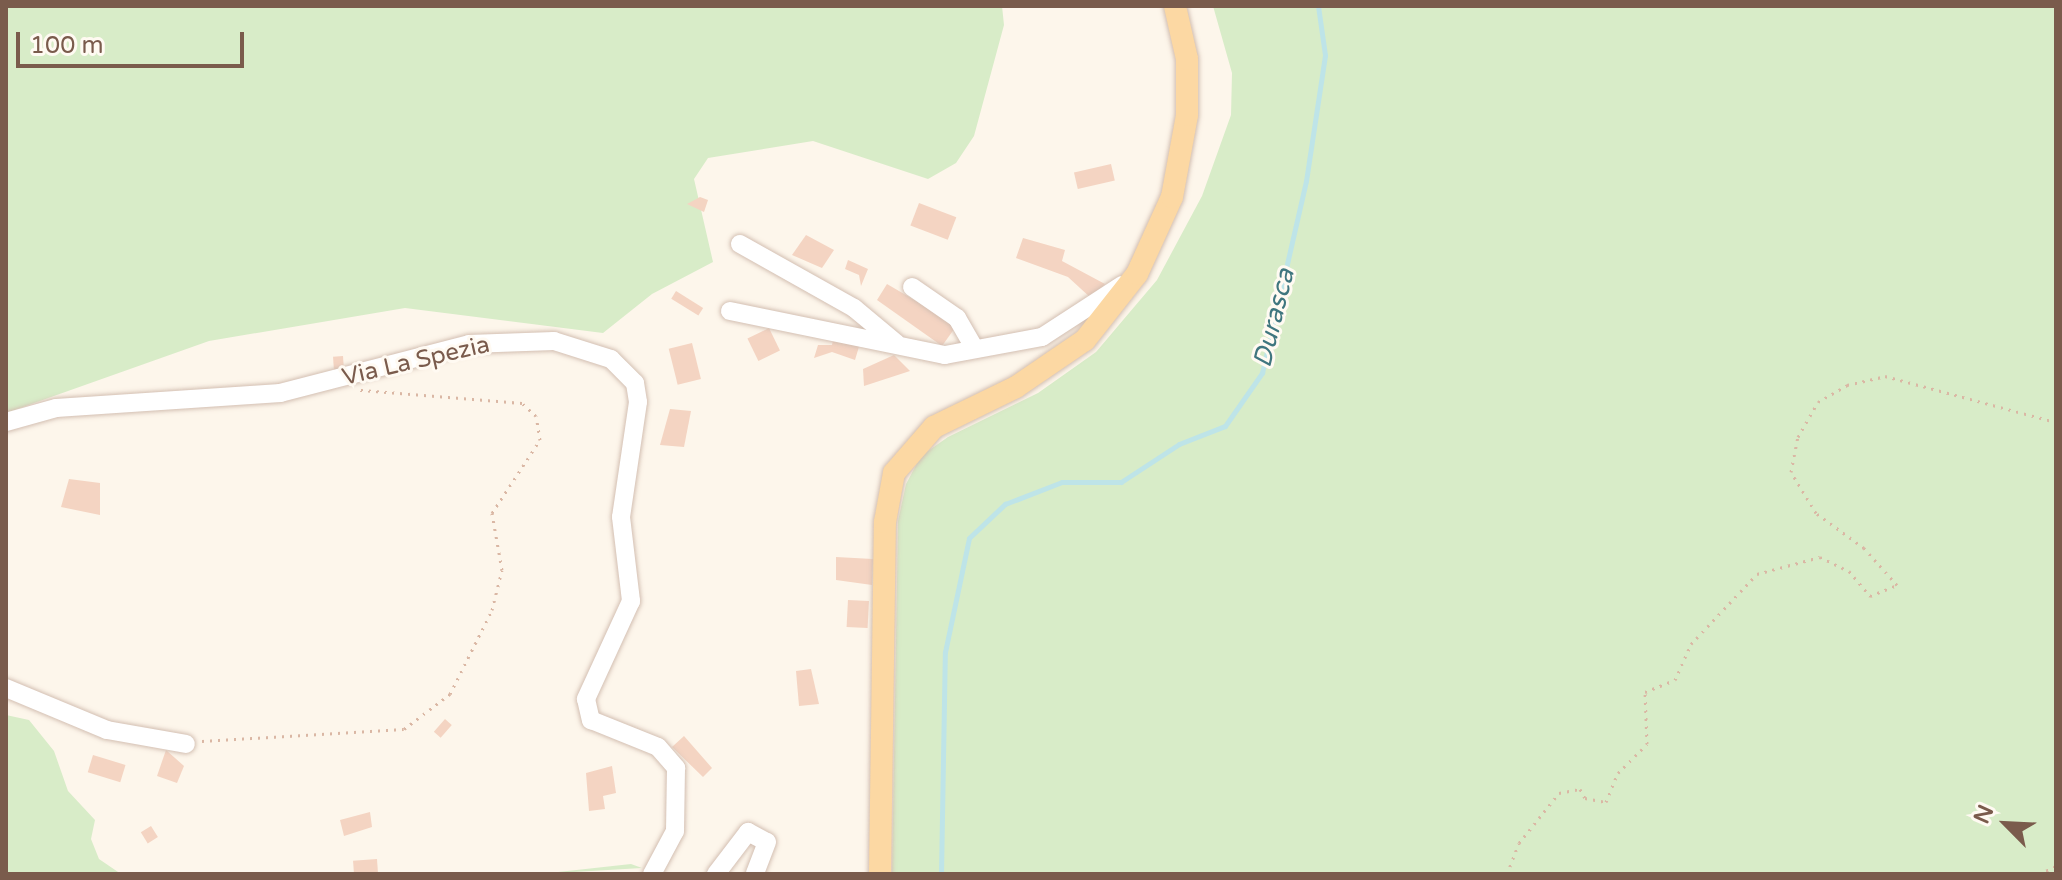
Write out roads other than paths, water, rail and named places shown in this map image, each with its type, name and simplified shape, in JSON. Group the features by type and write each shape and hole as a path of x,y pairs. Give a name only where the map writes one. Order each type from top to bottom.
{"main road":[{"path":"880,874 885,522 894,473 934,427 1016,387 1085,340 1137,274 1172,197 1187,115 1187,59 1175,6"}],"street":[{"path":"740,244 854,308 908,353"},
{"path":"730,311 781,320 908,353 974,347 1042,337 1137,274"},
{"path":"912,287 957,318 974,347"},
{"path":"781,320 807,337"},
{"name":"Via La Spezia","path":"6,422 56,408 189,404 340,379 515,340 599,353 635,383 621,517 631,601 586,699 591,720 658,747 676,768 675,831 652,874"},
{"path":"6,688 107,730 186,744"},
{"path":"716,874 748,832 767,842 755,874"}],"waterway":[{"name":"Durasca","path":"941,874 945,652 969,538 1005,504 1062,482 1121,482 1179,444 1225,426 1262,373 1306,181 1325,55 1318,6"}]}
